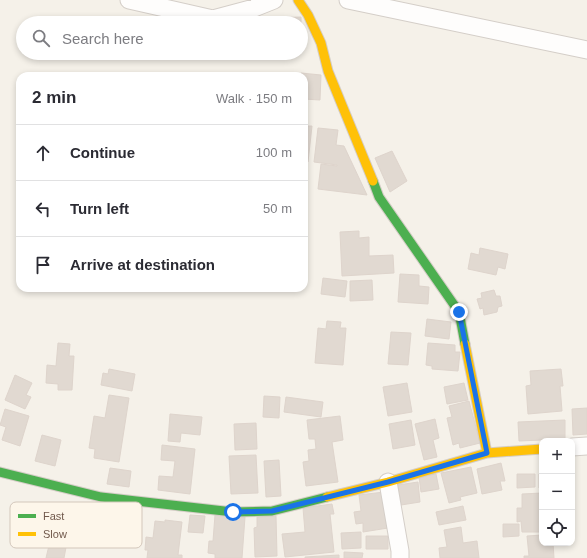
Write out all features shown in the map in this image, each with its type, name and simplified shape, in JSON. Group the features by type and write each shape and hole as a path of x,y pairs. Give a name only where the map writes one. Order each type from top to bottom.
{"street":[{"path":"129,0 204,16"},
{"path":"221,16 254,8 274,0"},
{"path":"298,0 308,15 321,43 328,71 379,197 459,312 487,453"},
{"path":"348,0 587,50"},
{"path":"575,447 587,446"},
{"path":"0,472 101,497 233,512 272,511 388,482 487,453 539,449"},
{"path":"388,482 400,558"}],"building":[{"path":"308,74 321,75 320,100 308,99"},
{"path":"308,126 312,126 308,162"},
{"path":"318,128 338,130 336,145 344,146 367,195 318,189 321,164 337,165 314,162"},
{"path":"392,151 407,181 390,192 375,158"},
{"path":"359,231 359,238 369,237 369,256 393,255 394,273 342,276 340,232"},
{"path":"480,248 508,254 505,269 498,267 496,275 468,269 471,253 479,255"},
{"path":"400,274 419,275 419,286 429,287 428,304 398,302"},
{"path":"323,278 347,281 345,297 321,294"},
{"path":"372,280 373,300 350,301 350,281"},
{"path":"494,290 496,296 500,296 502,306 498,307 497,312 484,315 483,308 480,309 477,299 482,298 481,293"},
{"path":"427,319 451,322 449,339 425,336"},
{"path":"327,321 341,322 340,328 346,328 343,365 315,363 318,328 326,329"},
{"path":"391,332 411,333 408,365 388,364"},
{"path":"58,343 70,344 69,356 74,356 72,390 58,390 58,384 46,383 47,365 56,366"},
{"path":"428,343 455,345 455,352 460,352 458,371 432,369 432,366 426,365"},
{"path":"109,369 135,374 132,391 101,385 103,373 108,374"},
{"path":"561,369 563,386 560,386 562,411 528,414 526,386 531,385 530,371"},
{"path":"15,375 32,383 26,395 31,397 25,409 5,400"},
{"path":"407,383 412,412 388,416 383,387"},
{"path":"464,383 468,400 447,404 444,387"},
{"path":"109,395 129,398 119,462 94,458 95,449 89,448 94,416 105,418"},
{"path":"264,396 280,397 279,418 263,417"},
{"path":"286,397 323,402 321,417 284,412"},
{"path":"469,401 480,443 460,448 459,443 453,445 447,418 452,417 449,406"},
{"path":"587,408 587,434 573,435 572,409"},
{"path":"5,409 29,416 20,446 2,440 6,427 0,425"},
{"path":"170,414 202,417 200,435 181,433 180,442 168,441"},
{"path":"340,416 343,440 332,442 338,482 306,486 303,462 309,461 308,450 316,449 315,439 309,439 307,420"},
{"path":"435,419 439,438 433,440 437,457 424,460 415,424"},
{"path":"411,420 415,445 393,449 389,424"},
{"path":"565,420 565,438 539,438 539,440 519,441 518,422"},
{"path":"256,423 257,449 235,450 234,424"},
{"path":"42,435 61,440 55,466 35,461"},
{"path":"162,445 195,449 190,494 158,490 159,476 173,477 175,461 161,460"},
{"path":"256,455 258,493 231,494 229,456"},
{"path":"279,460 281,496 266,497 264,461"},
{"path":"501,463 505,481 500,481 502,490 482,494 477,469"},
{"path":"471,467 477,493 460,497 461,500 449,503 441,473"},
{"path":"110,468 131,471 129,487 107,484"},
{"path":"436,474 439,489 421,492 419,477"},
{"path":"517,474 535,474 535,487 517,488"},
{"path":"418,482 420,502 401,505 398,485"},
{"path":"384,492 388,528 363,532 363,523 356,524 354,512 361,511 359,495"},
{"path":"539,493 539,532 522,532 521,521 517,522 517,508 522,508 522,494"},
{"path":"332,504 334,514 330,514 334,552 285,557 282,534 305,532 303,508"},
{"path":"463,506 466,520 439,525 436,512"},
{"path":"190,515 205,516 203,533 188,532"},
{"path":"215,515 245,517 242,558 215,558 215,554 208,553 209,541 213,541"},
{"path":"276,516 277,556 255,557 254,528 257,527 257,517"},
{"path":"165,520 182,522 178,555 182,555 182,558 147,558 148,550 145,550 146,537 153,538 155,521 165,522"},
{"path":"503,524 519,524 519,536 503,537"},
{"path":"461,527 463,543 477,541 479,558 440,558 439,548 447,547 444,530"},
{"path":"361,532 361,548 342,549 341,533"},
{"path":"539,535 539,546 553,546 554,558 524,558 524,556 529,556 527,536"},
{"path":"366,536 388,536 388,549 366,549"},
{"path":"48,548 66,548 64,558 46,558"},
{"path":"344,552 363,553 362,558 344,558"},
{"path":"339,555 339,558 305,558 305,557"}],"traffic: fast":[{"path":"373,181 379,197 459,312 465,344"},
{"path":"0,472 101,497 233,512 272,511 327,497"}],"traffic: slow":[{"path":"298,0 308,15 321,43 328,71 373,181"},
{"path":"465,344 487,453"},
{"path":"327,497 388,482 487,453 539,449"}],"route":[{"path":"233,512 272,511 388,482 487,453 459,312"}]}
